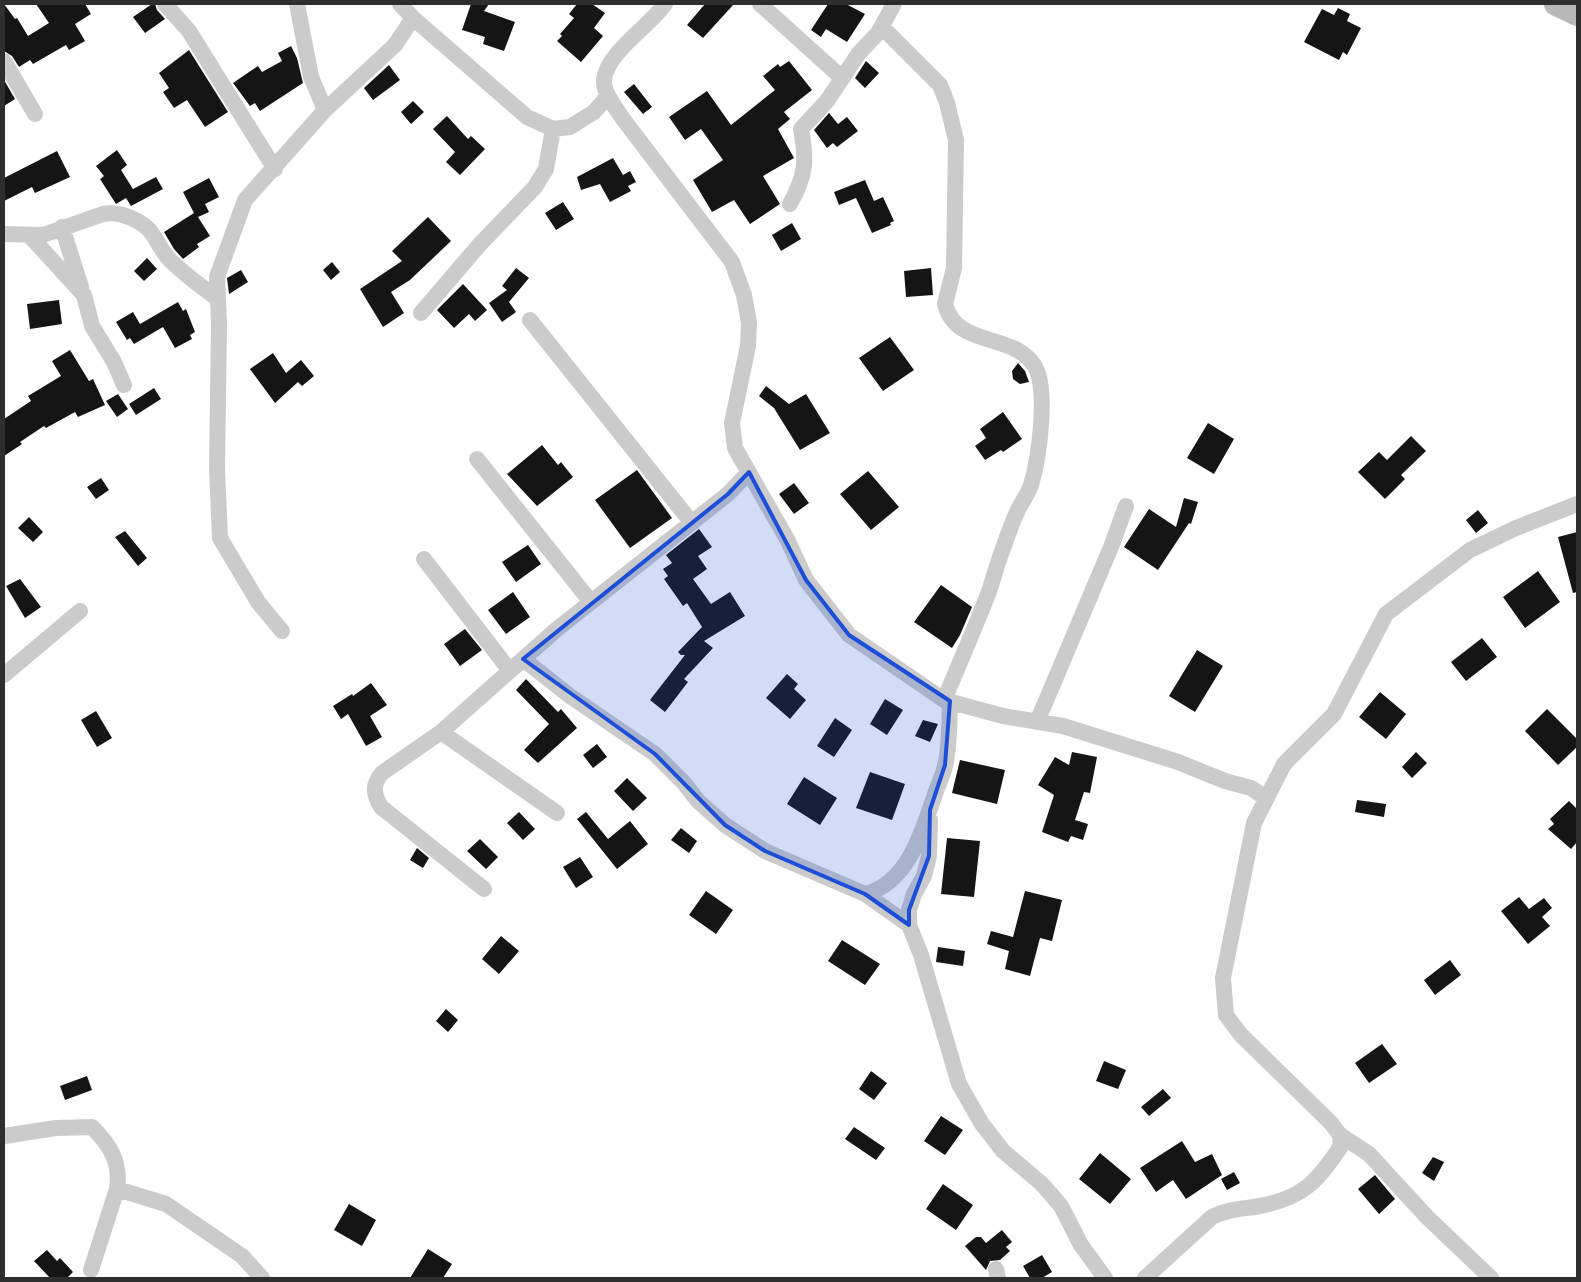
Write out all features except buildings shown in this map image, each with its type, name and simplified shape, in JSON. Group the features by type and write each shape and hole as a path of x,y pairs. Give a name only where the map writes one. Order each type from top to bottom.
{"main road":[{"path":"1556,4 1577,14"}],"street":[{"path":"165,4 189,31 275,169"},
{"path":"297,4 311,77 325,110"},
{"path":"400,4 413,18 527,117 552,130 570,127 594,112 608,96"},
{"path":"666,4 657,16 627,43 611,63 604,80 608,96 623,119 732,262 744,295 749,323 748,346 732,423 735,448 788,541 806,580 850,635 947,700 1003,716 1063,726 1178,762 1225,781 1251,788 1266,798"},
{"path":"760,4 841,77"},
{"path":"790,204 800,185 806,165 801,130 826,101 841,77 882,27 894,4"},
{"path":"282,631 258,602 220,538 217,469 218,299 216,277 245,200 275,169 325,110 395,45 413,18"},
{"path":"865,894 877,891 894,877 912,853 930,810 945,765 947,700 988,594 1016,513 1030,487 1038,452 1043,408 1038,372 1025,354 1015,348 971,335 954,323 947,310 945,304 954,268 956,236 956,140 940,85 882,27"},
{"path":"4,62 35,114"},
{"path":"421,313 481,243 535,187 546,169 552,130"},
{"path":"4,234 29,236 42,234 113,212 143,225 152,234 168,259 218,299"},
{"path":"62,227 92,326 114,362 124,385"},
{"path":"29,236 84,295"},
{"path":"530,320 692,523"},
{"path":"477,459 591,602"},
{"path":"484,889 380,807 373,794 376,780 382,773 440,732 591,602 728,494 748,472"},
{"path":"1491,1278 1427,1218 1369,1154 1340,1135 1310,1101 1241,1036 1226,1015 1223,978 1254,823 1284,764 1334,714 1386,614 1470,550 1516,528 1577,504"},
{"path":"1037,722 1112,546 1126,506"},
{"path":"424,559 510,671"},
{"path":"4,675 80,611"},
{"path":"523,659 570,696 655,754 684,783 698,801 725,825 765,851 865,894 909,925"},
{"path":"440,732 558,813"},
{"path":"930,810 929,856 924,876 914,894 909,910 909,925 921,955 959,1084 971,1105 1003,1150 1042,1184 1061,1206 1081,1245 1105,1278"},
{"path":"4,1136 56,1128 92,1126 113,1153 118,1177 117,1189 92,1270"},
{"path":"1145,1278 1212,1217 1224,1211 1262,1206 1305,1190 1322,1175 1341,1146 1340,1135"},
{"path":"117,1189 166,1204 242,1256 262,1278"}],"highlighted area":[{"path":"749,472 806,580 849,635 950,701 945,765 930,810 929,856 909,910 909,925 865,894 765,851 725,825 655,754 523,659 728,494"}]}
